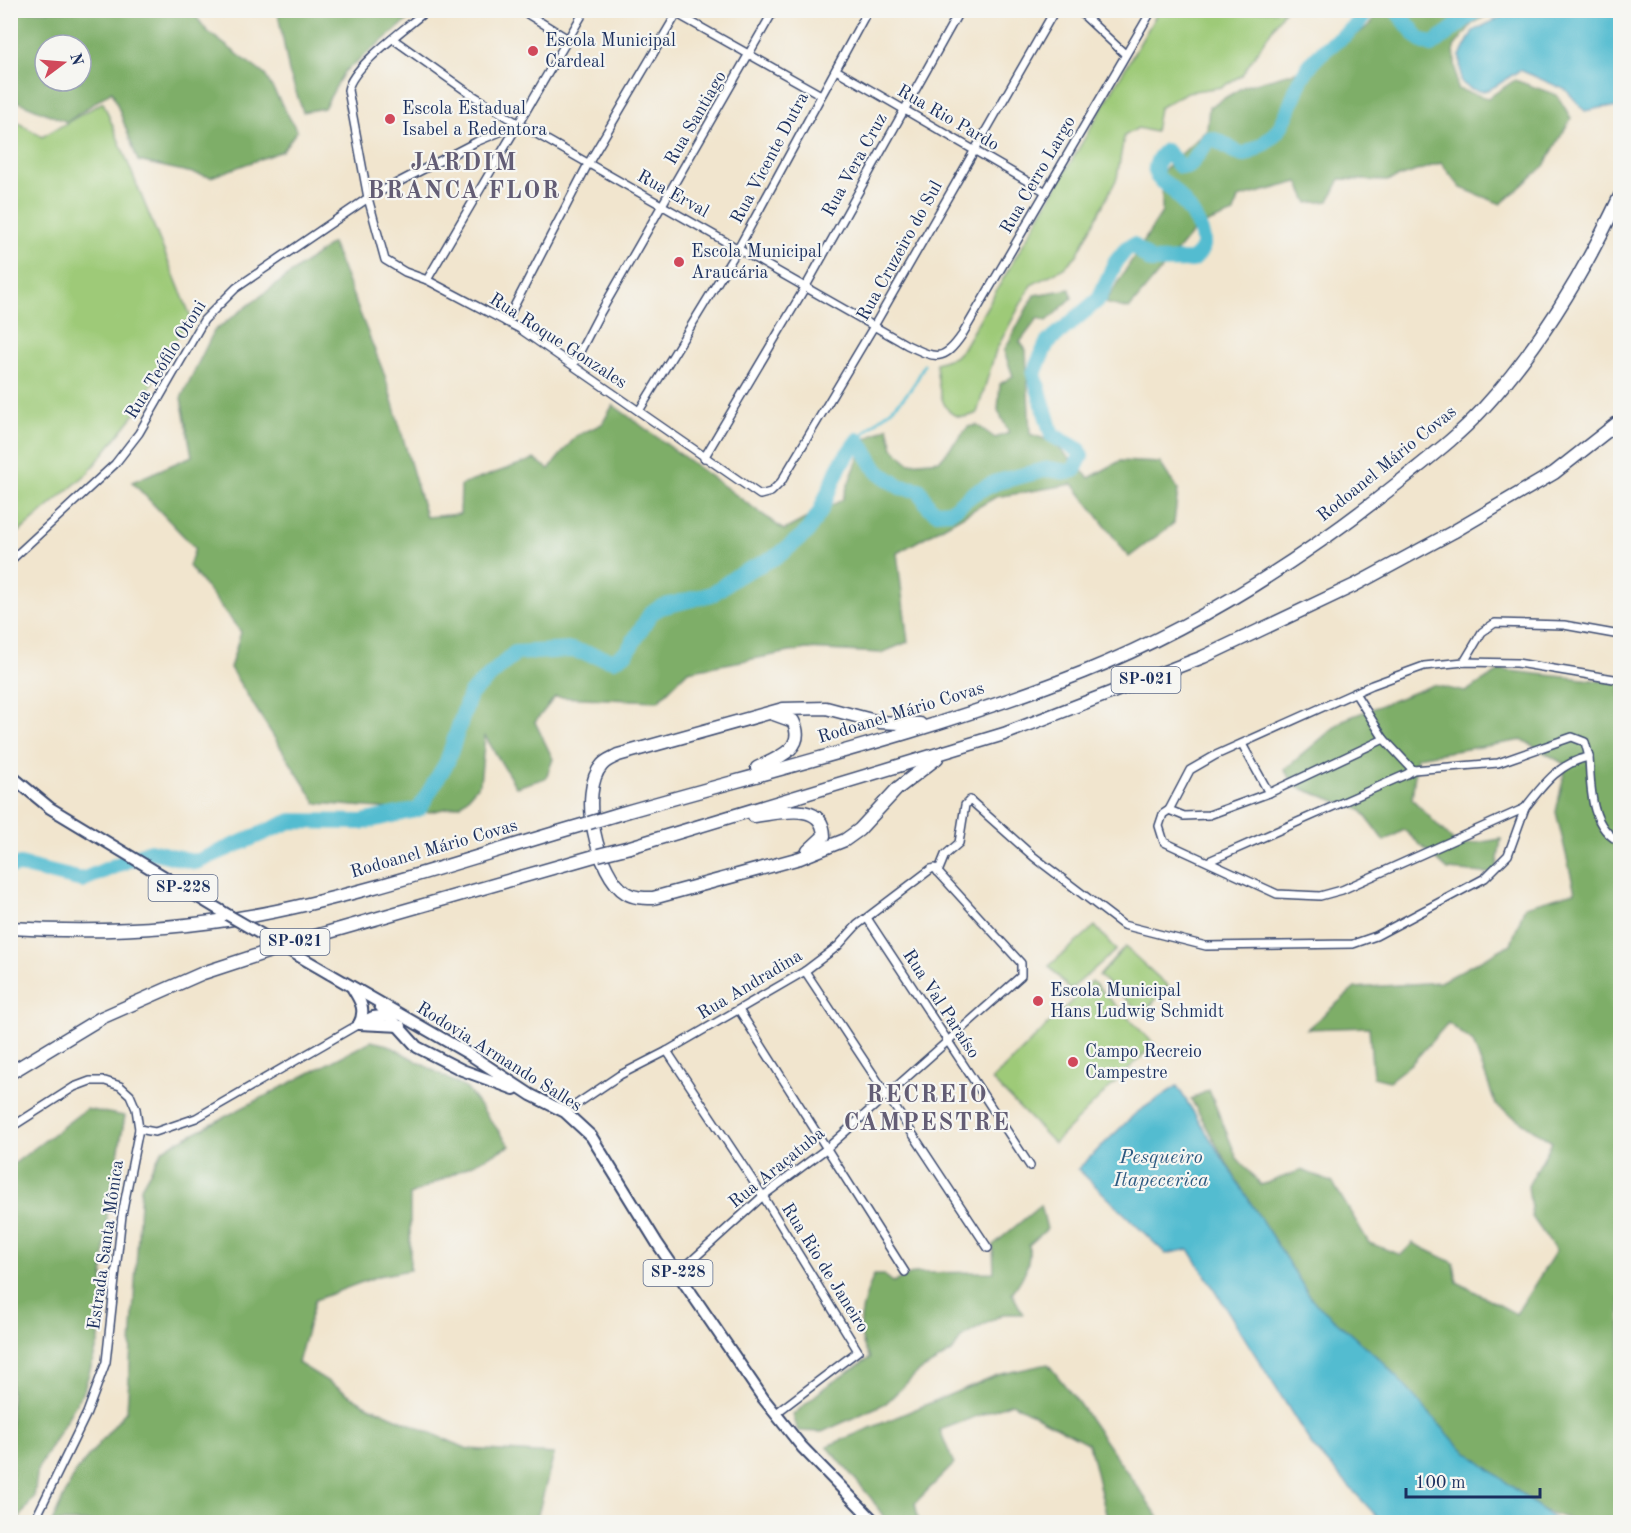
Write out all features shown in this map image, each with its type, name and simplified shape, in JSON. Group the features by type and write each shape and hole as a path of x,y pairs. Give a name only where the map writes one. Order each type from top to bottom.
{"highway":[{"name":"Rodoanel Mário Covas","path":"10,928 104,931 251,916 360,889 930,724 1088,670 1199,617 1362,512 1480,412 1533,347 1575,283 1620,196"},
{"name":"SP-021","path":"10,1073 101,1018 203,973 319,935 630,847 942,754 1111,694 1253,635 1355,585 1554,473 1620,421"},
{"path":"930,724 879,722 826,708 798,707 767,712 618,755 602,764 597,773 589,807 605,867 615,883 626,894 640,898 666,896 800,858 845,840 898,788 942,754"},
{"path":"727,783 784,755 793,747 797,730 793,721 783,715 767,712"},
{"path":"726,819 798,811 812,813 820,818 824,826 824,836 800,858"}],"main road":[{"name":"Rodovia Armando Salles","path":"10,775 28,792 60,814 351,987 469,1054 531,1095 565,1112 591,1136 678,1273 776,1414 802,1447 875,1522"},
{"path":"351,987 363,1008 364,1015 359,1024"},
{"path":"373,999 417,1047 462,1070 531,1095"},
{"path":"373,999 376,1011 374,1017"},
{"path":"359,1024 386,1014 419,1025"},
{"path":"359,1024 419,1025"}],"street":[{"path":"393,39 427,10"},
{"path":"521,10 568,39"},
{"path":"427,280 585,10"},
{"name":"Rua Santiago","path":"573,365 598,315 774,10"},
{"name":"Rua Vicente Dutra","path":"639,411 738,249 868,10"},
{"name":"Rua Vera Cruz","path":"704,458 806,286 902,109 960,10"},
{"name":"Rua Cruzeiro do Sul","path":"760,495 771,492 782,482 1055,10"},
{"path":"1077,10 1125,54"},
{"name":"Rua Cerro Largo","path":"948,354 962,335 1152,10"},
{"path":"506,322 588,164 675,12 748,56 821,95"},
{"name":"Rua Erval","path":"393,39 466,91 588,164 927,354 940,356 948,354"},
{"name":"Rua Roque Gonzales","path":"393,39 356,75 350,82 348,90 368,198 385,260 506,322 573,365 760,495"},
{"name":"Rua Rio Pardo","path":"836,70 1046,192"},
{"name":"Rua Teófilo Otoni","path":"10,561 115,464 139,433 204,320 220,302 368,198 476,142 519,124"},
{"path":"1464,662 1482,632 1495,623 1564,625 1620,635"},
{"path":"1525,808 1342,890 1320,896 1277,894 1209,861 1178,851 1164,842 1159,826 1163,814 1169,810 1190,770 1355,693 1424,666 1464,662 1517,663 1620,680"},
{"path":"1355,693 1384,739 1413,770"},
{"path":"1209,861 1413,770 1498,763 1572,737 1585,742 1589,757 1592,803 1599,819 1620,842"},
{"path":"1169,810 1184,816 1209,815 1269,793 1384,739"},
{"path":"1242,744 1269,793"},
{"path":"938,872 945,855 959,843 965,805 969,800 1034,857 1123,926 1206,946 1353,944 1376,936 1485,878 1508,855 1525,808 1556,771 1576,759 1589,757"},
{"name":"Rua Andradina","path":"565,1112 620,1075 667,1051 805,971 838,946 867,918 930,869 935,868 938,872"},
{"name":"Rua Araçatuba","path":"678,1273 763,1196 826,1149 1021,976 1021,963 938,872"},
{"name":"Rua Val Paraíso","path":"867,918 1030,1166"},
{"path":"805,971 988,1248"},
{"path":"739,1010 905,1272"},
{"path":"139,1129 155,1132 196,1118 359,1024"},
{"name":"Rua Rio de Janeiro","path":"667,1051 763,1196 858,1351 776,1414"},
{"name":"Estrada Santa Mônica","path":"10,1128 74,1088 90,1081 105,1081 120,1086 130,1095 136,1109 139,1129 122,1215 106,1362 87,1413 34,1522"}],"green space":[{"path":"1159,10 1284,11 1242,75 1222,87 1187,92 1159,108 1155,132 1138,128 1124,136 1117,178 1077,255 1064,268 1031,285 996,350 977,413 965,417 956,416 949,411 940,393 936,363 954,357 963,348"},
{"path":"10,11 192,11 207,31 265,75 297,131 282,151 211,177 138,161 112,91 67,122 11,99"},
{"path":"276,11 419,11 344,72 324,108 303,112 289,72"},
{"path":"1377,11 1495,11 1472,24 1454,47 1457,89 1488,98 1515,80 1557,95 1571,118 1544,166 1501,204 1461,188 1441,163 1387,181 1340,179 1329,201 1308,203 1298,182 1238,198 1234,213 1197,227 1129,309 1105,303 1162,212 1162,172 1207,130 1209,107 1245,86 1312,67 1371,24"},
{"path":"103,102 191,317 166,354 142,405 88,473 11,539 11,118 42,137"},
{"path":"332,243 385,376 426,517 460,514 461,485 534,459 549,469 576,436 602,424 613,405 784,530 842,500 866,439 888,427 893,448 909,463 940,460 968,427 977,425 995,438 1009,433 998,410 1000,384 1013,376 1004,351 1034,295 1070,289 1072,298 1047,321 1038,318 1020,342 1026,350 1030,434 1053,442 1089,478 1120,461 1160,463 1178,490 1174,523 1129,557 1073,484 996,497 897,553 908,642 881,653 806,649 688,671 658,701 555,697 535,722 553,759 546,778 516,787 485,736 480,783 461,805 430,812 316,803 230,668 241,632 189,566 195,548 132,482 192,456 181,398 214,331"},
{"path":"1501,670 1620,683 1620,1522 1579,1522 1497,1496 1369,1368 1266,1247 1253,1210 1191,1099 1209,1090 1237,1158 1261,1185 1302,1170 1333,1183 1369,1243 1401,1255 1413,1243 1454,1263 1457,1282 1516,1314 1556,1251 1532,1217 1528,1186 1552,1142 1496,1105 1473,1042 1448,1023 1412,1063 1389,1081 1373,1077 1369,1027 1307,1029 1355,988 1440,982 1511,944 1525,906 1575,892 1556,812 1566,765 1523,740 1417,757 1412,799 1458,846 1501,839 1496,874 1448,870 1404,830 1384,841 1361,810 1297,787 1284,770 1343,720 1433,685 1465,692"},
{"path":"1095,926 1116,950 1070,990 1049,966"},
{"path":"1125,947 1168,986 1143,1014 1099,976"},
{"name":"Campo Recreio Campestre","path":"1092,981 1154,1044 1054,1143 992,1080"},
{"path":"371,1041 388,1045 467,1089 510,1146 410,1195 410,1270 378,1276 315,1300 298,1363 364,1404 468,1449 554,1454 536,1522 52,1522 75,1473 127,1410 141,1187 163,1149"},
{"path":"86,1109 125,1116 107,1215 99,1340 84,1390 38,1468 34,1497 17,1522 11,1522 11,1166"},
{"path":"1041,1205 1047,1229 1029,1245 1029,1258 1025,1270 1012,1293 1023,1314 1003,1314 962,1337 952,1352 918,1372 886,1403 822,1432 798,1431 793,1415 825,1387 870,1358 862,1338 861,1317 874,1275 884,1275 893,1282 914,1273 994,1272 993,1245"},
{"path":"1048,1364 1077,1401 1162,1522 1108,1522 1089,1444 1012,1403 940,1430 954,1464 915,1503 919,1522 887,1522 871,1498 827,1446 997,1375"}],"water":[{"path":"1513,11 1620,11 1620,108 1604,107 1585,111 1566,90 1520,70 1498,85 1484,91 1469,88 1461,82 1460,56 1473,31"},
{"name":"Pesqueiro Itapecerica","path":"1177,1086 1312,1300 1384,1363 1458,1445 1558,1522 1382,1522 1313,1447 1189,1249 1166,1254 1078,1169 1136,1113"}],"waterway":[{"path":"10,866 20,865 82,880 150,851 196,862 291,821 362,822 419,809 447,762 470,694 515,653 572,650 614,660 627,652 651,613 661,607 712,594 737,576 779,555 806,533 820,512 840,465 858,440 877,471 900,487 919,490 929,507 936,512 951,511 974,493 997,482 1048,469 1068,472 1074,470 1081,456 1079,450 1052,435 1034,374 1047,343 1099,299 1115,263 1127,248 1133,245 1151,261 1193,260 1203,245 1201,231 1187,207 1176,193 1157,176 1156,166 1159,159 1166,151 1180,166 1189,166 1209,139 1218,141 1243,155 1261,146 1274,135 1282,124 1305,72 1322,52 1357,24 1367,10"},
{"path":"1396,10 1420,40 1432,45 1477,10"},
{"path":"858,440 911,389 924,365"}],"place":[{"name":"Escola Municipal Cardeal","path":"533,51"},
{"name":"Escola Estadual Isabel a Redentora","path":"390,119"},
{"name":"Escola Municipal Araucária","path":"679,262"},
{"name":"Escola Municipal Hans Ludwig Schmidt","path":"1038,1001"},
{"name":"Campo Recreio Campestre","path":"1073,1062"}],"district":[{"name":"JARDIM BRANCA FLOR","path":"464,178"},
{"name":"RECREIO CAMPESTRE","path":"927,1110"}]}
